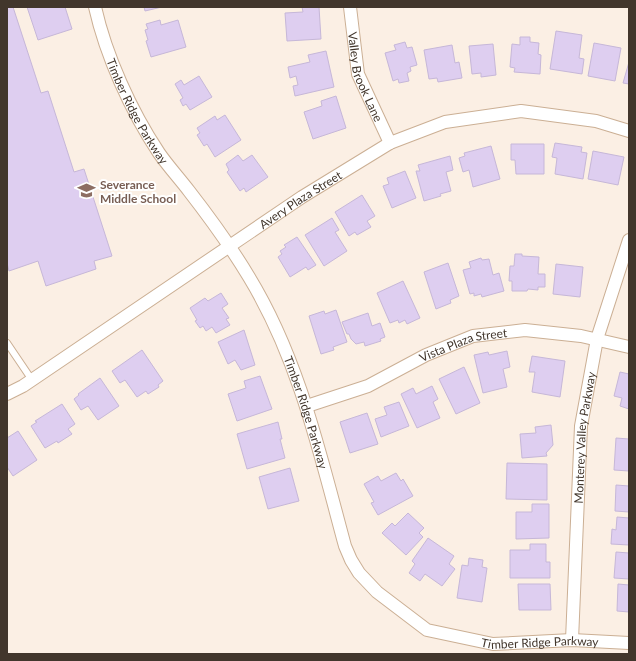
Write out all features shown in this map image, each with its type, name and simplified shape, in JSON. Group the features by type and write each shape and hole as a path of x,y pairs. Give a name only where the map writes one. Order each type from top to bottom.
{"street":[{"name":"Timber Ridge Parkway","path":"94,7 98,23 113,64 131,104 159,152 209,217 250,277 269,312 307,406 345,546 359,573 377,592 427,630 493,644 572,640 629,643"},
{"name":"Valley Brook Lane","path":"350,7 358,74 390,143"},
{"name":"Avery Plaza Street","path":"7,394 32,380 302,197 390,143 445,122 521,111 596,120 629,131"},
{"name":"Monterey Valley Parkway","path":"572,640 581,426 597,339 629,240"},
{"name":"Vista Plaza Street","path":"307,406 368,386 426,355 473,336 525,330 581,336 629,347"}],"lane":[{"path":"7,343 32,380"}],"building":[{"path":"7,7 13,7 41,93 48,91 74,172 84,169 112,256 94,261 96,269 46,286 38,261 9,271 7,263"},
{"path":"27,7 65,7 72,29 38,40"},
{"path":"144,7 162,7 145,11"},
{"path":"302,7 319,7 321,39 287,41 285,13 303,12"},
{"path":"160,20 161,25 178,20 186,47 151,57 146,41 148,40 145,30 148,29 146,24"},
{"path":"556,31 582,35 579,58 584,59 582,74 550,69"},
{"path":"520,37 530,37 530,42 539,43 538,54 541,55 540,74 514,72 515,68 510,67 512,44 520,45"},
{"path":"405,42 407,48 412,47 417,65 410,67 411,71 407,73 409,81 399,83 398,79 393,81 385,53 396,50 394,45"},
{"path":"594,43 621,48 615,81 588,76"},
{"path":"493,44 496,75 481,77 481,73 472,74 469,46"},
{"path":"452,45 455,63 459,62 462,78 438,82 437,78 429,79 424,50"},
{"path":"326,51 334,87 295,96 293,86 298,85 296,76 290,78 288,67 310,62 308,55"},
{"path":"629,62 629,84 623,83"},
{"path":"199,76 212,97 190,110 186,104 183,106 180,100 183,98 175,84 181,80 184,85"},
{"path":"336,96 346,128 313,139 304,112 322,106 321,101"},
{"path":"225,115 241,140 215,157 207,144 204,146 197,135 200,133 197,128 215,116 217,120"},
{"path":"555,143 582,147 581,152 587,153 583,179 555,174 557,158 552,157"},
{"path":"511,144 544,144 544,174 516,174 515,160 511,160"},
{"path":"491,146 500,179 473,187 469,170 463,172 459,158 465,156 464,153"},
{"path":"593,151 624,157 618,185 588,179"},
{"path":"238,155 243,161 252,155 268,177 246,192 244,188 240,191 227,172 229,170 226,164"},
{"path":"450,156 453,170 446,172 451,191 440,194 441,196 424,201 416,171 420,171 418,165"},
{"path":"405,171 416,198 392,208 383,186 389,184 387,178"},
{"path":"362,195 375,216 367,221 371,227 357,235 355,232 349,236 335,212"},
{"path":"332,218 339,230 335,232 347,251 324,266 305,235"},
{"path":"297,237 316,265 308,270 306,267 290,277 278,257 282,254 280,251 286,247 284,245"},
{"path":"515,254 539,257 538,274 545,274 545,287 538,287 538,290 528,289 527,291 512,291 512,281 509,281 510,266 514,266"},
{"path":"481,258 482,260 489,259 493,275 499,273 504,291 482,297 481,294 474,296 474,293 470,294 463,270 471,268 469,262"},
{"path":"448,263 459,296 450,300 451,303 436,309 424,272"},
{"path":"556,264 583,267 580,297 553,294"},
{"path":"403,281 420,318 407,324 405,320 399,323 398,320 390,323 377,293"},
{"path":"221,293 228,304 222,308 229,318 226,319 230,325 216,333 212,327 206,331 203,326 200,328 195,321 197,320 190,308 205,298 208,301"},
{"path":"336,310 347,342 333,347 334,350 321,354 309,316 324,311 325,314"},
{"path":"368,313 372,326 380,323 385,337 380,339 381,341 365,346 364,342 356,344 351,339 349,334 347,334 342,322"},
{"path":"244,330 255,365 241,370 235,360 228,364 218,342"},
{"path":"142,350 163,381 158,385 159,387 148,394 146,391 137,397 125,380 120,383 112,371"},
{"path":"507,351 510,367 503,369 507,387 483,393 474,355 488,352 489,355"},
{"path":"532,356 565,361 560,397 532,392 535,372 529,372"},
{"path":"464,367 480,403 456,414 439,379"},
{"path":"620,372 629,374 629,409 620,406 622,398 614,396"},
{"path":"260,376 272,409 237,421 228,394 246,388 244,381"},
{"path":"100,378 119,406 98,420 88,406 81,410 74,399 79,395 78,394"},
{"path":"432,386 438,399 433,402 440,418 417,428 401,394 413,388 416,394"},
{"path":"399,402 409,426 381,437 375,419 387,415 384,407"},
{"path":"62,404 75,424 68,429 72,434 58,443 57,441 45,448 31,426 37,422 35,421"},
{"path":"367,413 378,444 350,453 340,422"},
{"path":"278,422 282,439 280,439 285,458 247,469 237,434"},
{"path":"551,425 553,445 546,453 547,456 522,458 520,434 536,433 535,427"},
{"path":"18,431 37,460 13,476 7,467 7,438"},
{"path":"616,438 629,439 629,471 614,470"},
{"path":"507,463 547,464 547,500 506,499"},
{"path":"290,468 299,501 268,509 259,477"},
{"path":"396,473 401,481 403,479 413,496 378,515 371,503 374,502 364,484 378,476 381,481"},
{"path":"616,485 629,486 629,512 615,511"},
{"path":"532,504 549,504 549,538 516,539 516,512 532,512"},
{"path":"408,513 424,528 419,533 423,537 406,555 382,533 392,523 395,526"},
{"path":"617,517 629,518 629,545 611,544 612,529 616,530"},
{"path":"428,538 454,556 449,564 455,569 442,586 425,574 420,581 409,573 415,564 412,561"},
{"path":"530,544 546,544 546,562 550,562 550,578 510,578 510,550 530,550"},
{"path":"616,552 629,553 629,579 614,578"},
{"path":"469,558 483,560 482,567 487,568 482,602 457,598 462,565 468,566"},
{"path":"518,584 550,584 551,610 519,610"},
{"path":"618,584 629,585 629,612 617,611"}],"place":[{"name":"Severance Middle School","path":"87,191"}]}
